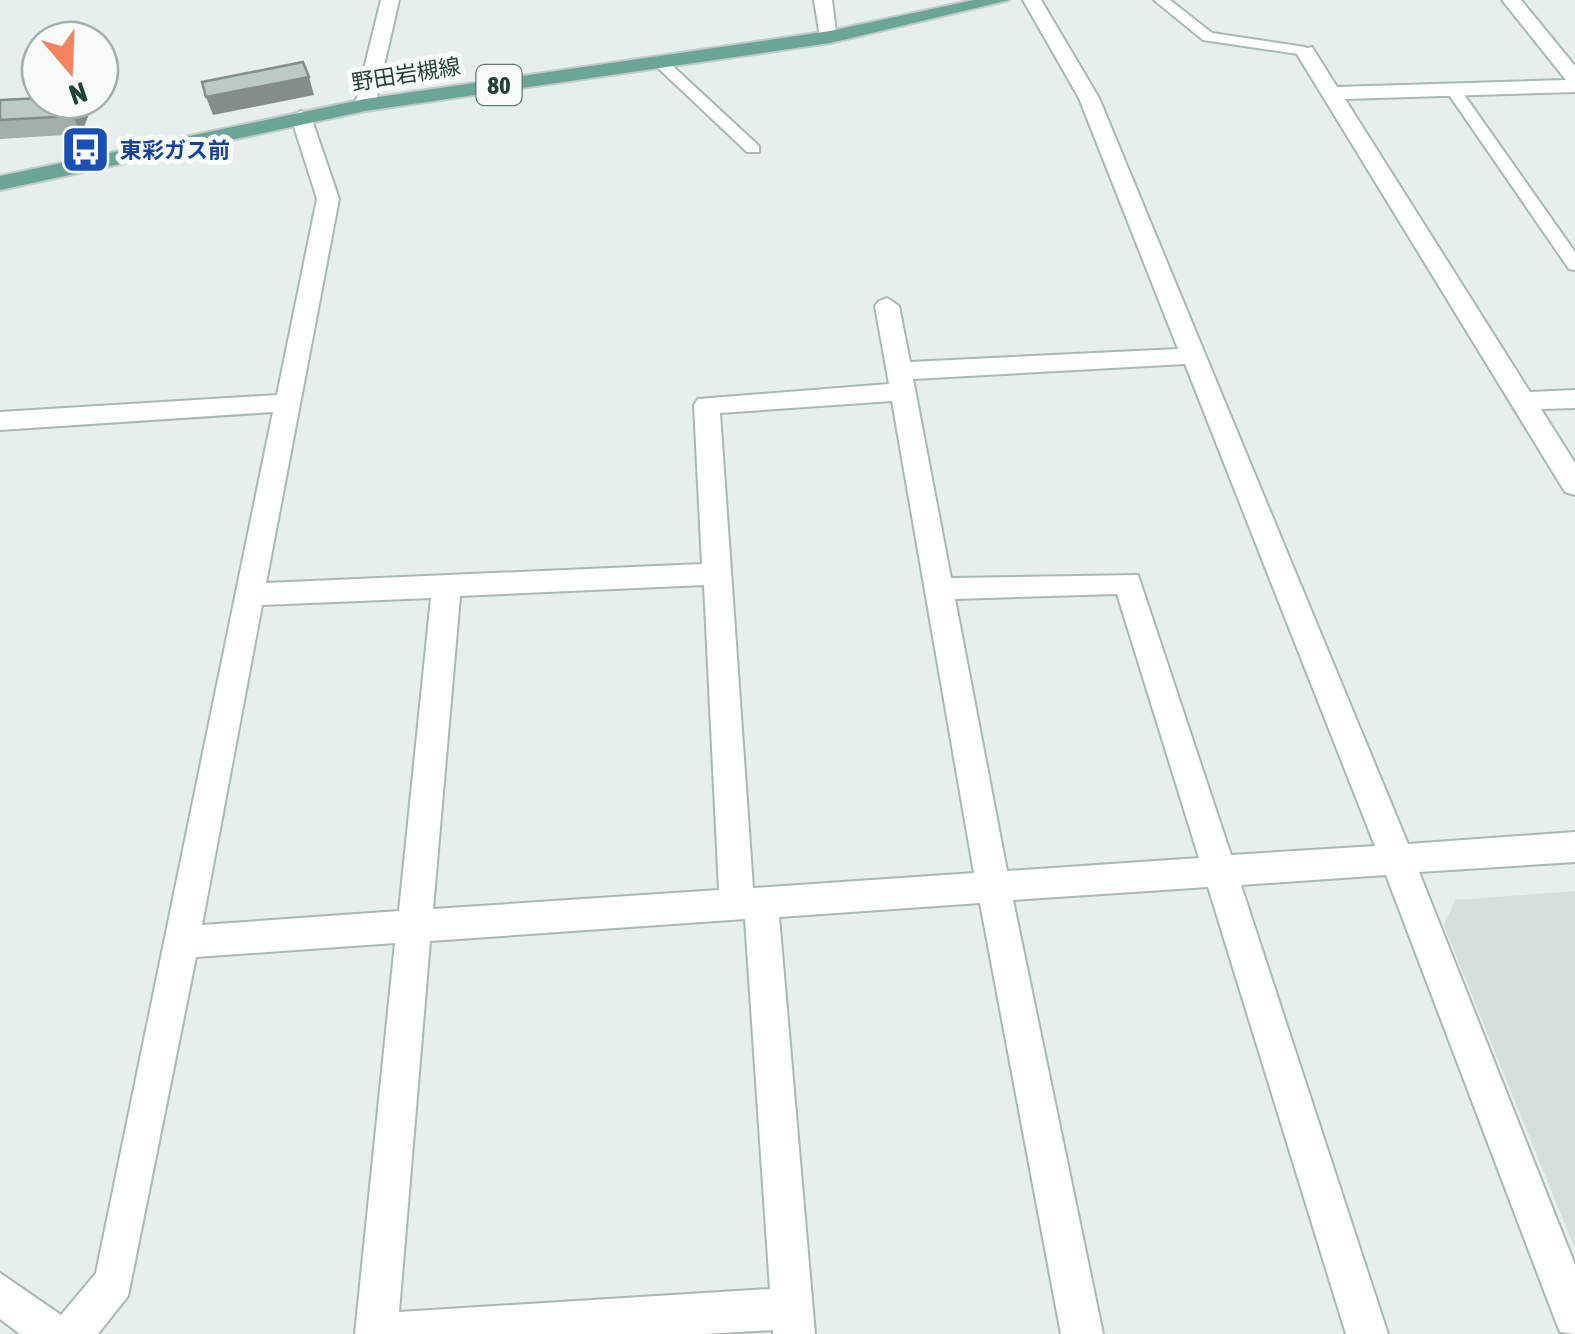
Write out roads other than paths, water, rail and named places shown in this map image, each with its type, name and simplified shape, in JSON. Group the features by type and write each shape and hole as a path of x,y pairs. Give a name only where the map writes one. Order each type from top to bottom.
{"main road":[{"name":"野田岩槻線","path":"0,183 365,105 830,37 1000,0"}],"street":[{"path":"365,105 390,0"},
{"path":"823,0 830,37"},
{"path":"1032,0 1090,98 1396,856 1575,1318"},
{"path":"1511,0 1575,82"},
{"path":"1306,51 1575,485"},
{"path":"1332,93 1575,82"},
{"path":"72,1334 114,1282 328,199 301,117"},
{"path":"888,306 993,885 1082,1334"},
{"path":"446,587 376,1334 793,1321 717,574 707,405 901,381 1192,356"},
{"path":"1525,401 1575,399"},
{"path":"0,420 286,403"},
{"path":"249,595 717,574"},
{"path":"939,588 1128,583 1367,1334"},
{"path":"180,942 1396,856 1575,847"},
{"path":"0,1294 53,1334"}],"lane":[{"path":"1161,0 1208,36 1306,51"},
{"path":"660,62 753,149"},
{"path":"1453,90 1575,265"}],"place":[{"name":"東彩ガス前","path":"85,150"}]}
